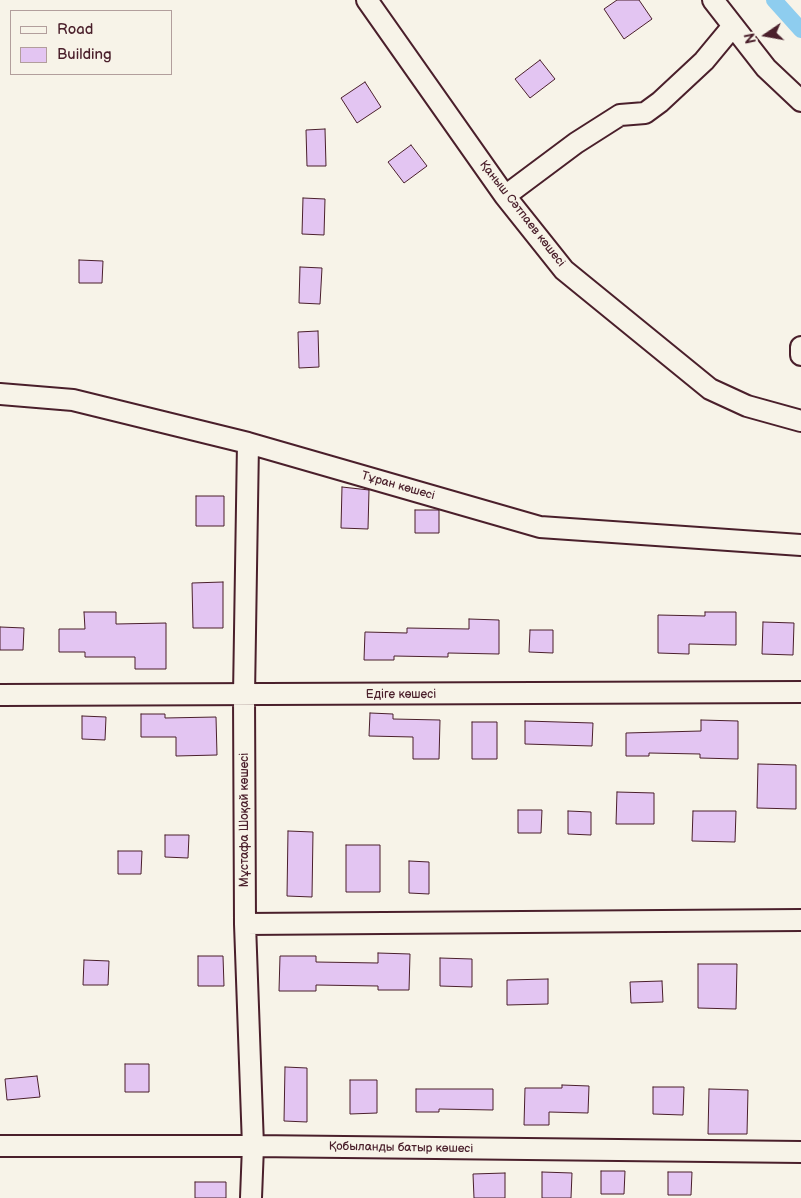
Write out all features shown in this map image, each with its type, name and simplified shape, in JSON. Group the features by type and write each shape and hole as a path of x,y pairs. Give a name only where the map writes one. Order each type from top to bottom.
{"street":[{"name":"Қаныш Сәтпаев көшесі","path":"367,0 505,196 564,270 710,389 748,406 801,421"},
{"path":"713,0 766,68 801,101"},
{"path":"505,196 576,142 620,115 645,113 660,102 704,61 733,26"},
{"path":"801,347 801,355"},
{"name":"Тұран көшесі","path":"0,394 73,400 248,443 540,526 801,545"},
{"name":"Мұстафа Шоқай көшесі","path":"248,443 244,696 245,924 253,1146 251,1198"},
{"name":"Едіге көшесі","path":"0,695 244,696 801,692"},
{"path":"245,924 801,920"},
{"name":"Қобыланды батыр көшесі","path":"0,1146 253,1146 801,1152"}],"building":[{"path":"617,0 639,0 652,19 624,39 604,9"},
{"path":"540,60 555,79 530,98 515,79"},
{"path":"365,82 381,107 357,123 341,98"},
{"path":"325,129 326,166 307,166 306,130"},
{"path":"411,145 427,166 404,183 388,162"},
{"path":"303,198 325,199 324,235 302,234"},
{"path":"79,260 103,261 102,283 79,283"},
{"path":"300,267 322,268 320,304 299,303"},
{"path":"318,331 319,367 299,368 298,332"},
{"path":"342,487 369,490 368,529 341,528"},
{"path":"196,496 224,496 224,526 196,526"},
{"path":"415,510 439,510 439,533 415,533"},
{"path":"223,582 223,628 193,628 192,583"},
{"path":"84,612 116,612 116,624 166,623 166,669 135,669 135,657 85,657 85,652 59,652 59,629 85,629"},
{"path":"705,612 736,612 736,645 689,644 689,654 658,653 658,615 705,616"},
{"path":"469,619 499,620 499,654 448,653 448,657 394,656 394,660 364,660 365,632 407,633 407,628 469,629"},
{"path":"763,622 794,623 793,655 762,654"},
{"path":"0,627 24,628 23,650 0,650"},
{"path":"530,630 553,630 553,653 529,652"},
{"path":"370,713 393,714 393,719 440,720 439,759 413,759 413,737 369,736"},
{"path":"141,714 165,714 165,718 216,717 217,755 176,756 176,737 141,737"},
{"path":"82,716 106,717 105,740 82,739"},
{"path":"701,720 738,721 738,759 700,758 700,754 649,753 649,756 626,756 626,733 701,731"},
{"path":"525,721 593,723 592,746 525,744"},
{"path":"472,722 497,722 497,759 472,759"},
{"path":"758,764 796,765 796,809 757,808"},
{"path":"617,792 654,793 654,824 616,824"},
{"path":"518,810 542,810 541,833 518,833"},
{"path":"568,811 591,812 591,835 568,834"},
{"path":"693,811 736,811 735,842 692,841"},
{"path":"288,831 313,832 312,897 287,896"},
{"path":"165,835 189,835 188,858 165,857"},
{"path":"346,845 380,845 380,892 346,892"},
{"path":"118,851 142,851 141,874 118,874"},
{"path":"409,861 429,862 429,894 409,893"},
{"path":"378,953 410,954 409,990 378,990 378,986 316,985 316,991 279,991 280,956 316,956 316,962 378,963"},
{"path":"198,956 223,956 224,986 198,986"},
{"path":"440,958 472,959 472,987 440,986"},
{"path":"84,960 109,961 108,985 83,985"},
{"path":"698,964 737,964 736,1009 698,1008"},
{"path":"548,979 548,1004 507,1005 507,980"},
{"path":"662,981 663,1002 631,1003 630,982"},
{"path":"125,1064 149,1064 149,1092 125,1092"},
{"path":"285,1067 307,1068 307,1122 284,1121"},
{"path":"37,1076 40,1097 7,1100 5,1079"},
{"path":"350,1080 377,1080 377,1113 350,1114"},
{"path":"562,1085 589,1086 588,1113 549,1112 549,1125 524,1125 525,1088 562,1088"},
{"path":"653,1087 684,1087 683,1115 653,1114"},
{"path":"416,1089 493,1089 493,1110 439,1109 439,1112 416,1112"},
{"path":"709,1089 748,1090 747,1134 708,1134"},
{"path":"601,1171 625,1171 624,1194 601,1194"},
{"path":"542,1172 572,1173 571,1198 542,1198"},
{"path":"668,1172 692,1172 691,1195 668,1195"},
{"path":"505,1173 505,1198 474,1198 473,1174"},
{"path":"195,1182 226,1182 226,1198 195,1198"}],"waterway":[{"path":"774,0 801,30"}]}
